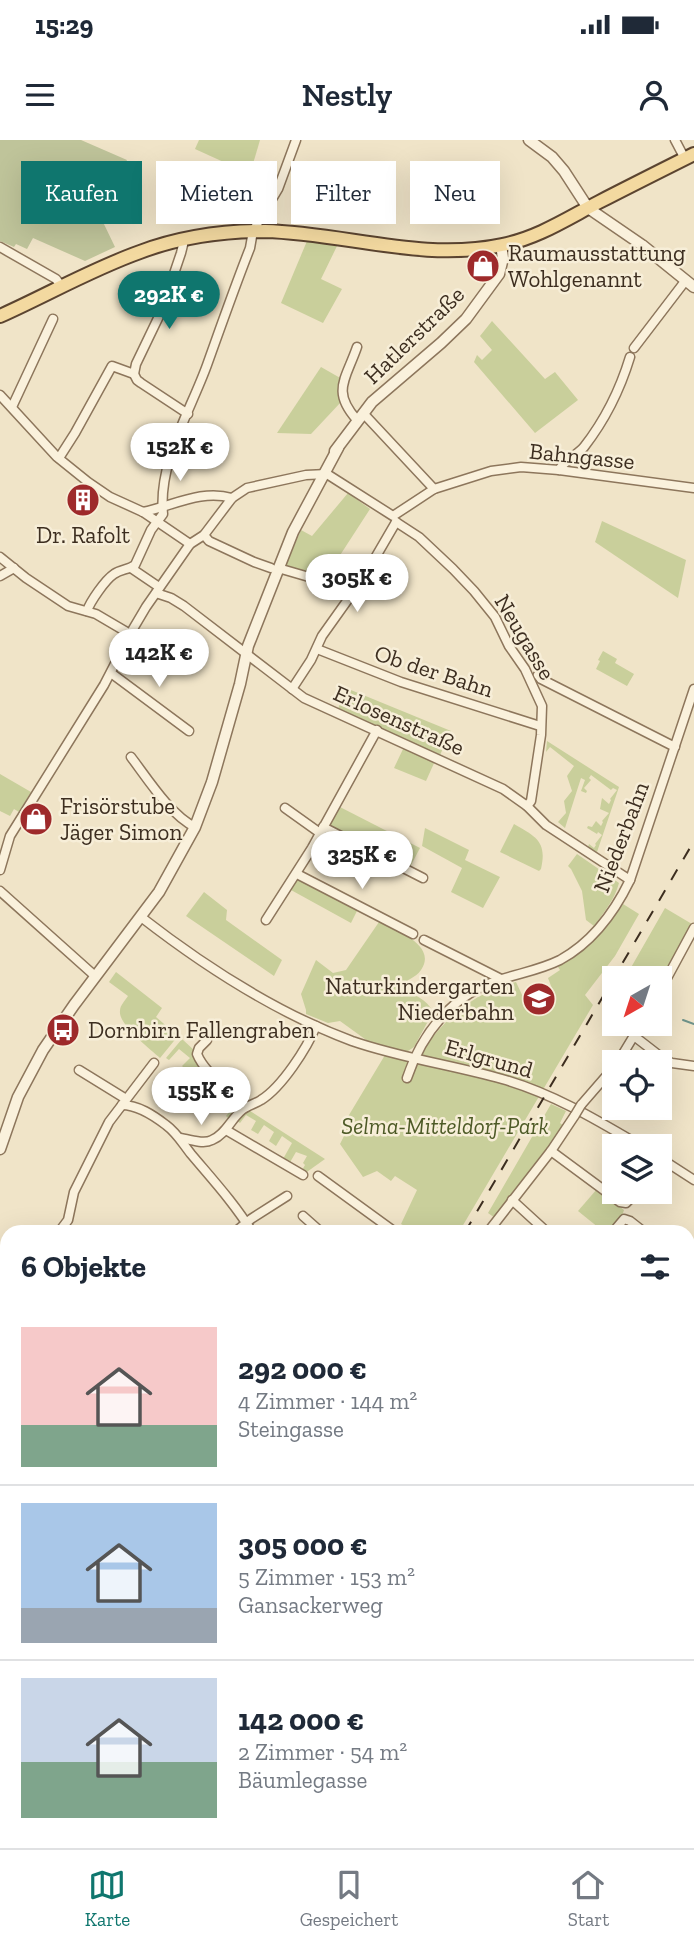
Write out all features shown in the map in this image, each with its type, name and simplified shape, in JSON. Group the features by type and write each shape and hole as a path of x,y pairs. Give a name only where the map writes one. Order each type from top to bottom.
{"main road":[{"path":"0,316 128,256 212,234 282,232 434,251 471,250 501,245 547,229 689,157"}],"street":[{"path":"87,611 90,603 112,576 131,568 138,560 151,530 163,514 162,499 171,454 254,232 278,189 296,140"},
{"path":"529,140 565,170 588,208 642,245 690,284 634,348"},
{"path":"675,140 689,157"},
{"path":"181,240 181,253 161,312 134,374 141,383 188,414"},
{"name":"Hatlerstraße","path":"0,1149 26,1079 49,1041 141,917 170,874 195,827 212,782 275,568 314,483 323,474 328,459 360,416 466,319 499,274 503,258 501,245"},
{"path":"0,247 56,279 62,287"},
{"path":"12,407 54,319"},
{"path":"357,347 344,381 342,395 350,411 360,416 434,489"},
{"path":"559,470 562,464 581,450 603,420 621,385 630,357"},
{"path":"58,458 112,366 134,374"},
{"path":"0,395 58,458 88,482 110,497 143,512 190,544"},
{"name":"Bahngasse","path":"394,519 434,489 502,469 521,467 694,488"},
{"path":"0,870 10,836 111,673 130,634 157,590 190,544 204,536 232,498 247,488 293,477 323,474 332,476 394,519 350,597 322,636 292,689"},
{"path":"143,512 212,494 232,498"},
{"name":"Neugasse","path":"394,519 419,537 474,591 495,617 509,646 525,669 542,706 541,735 531,801 527,806"},
{"path":"204,536 209,541 254,562 309,577 350,597"},
{"path":"0,557 72,608 96,614 130,634"},
{"path":"0,576 14,568"},
{"name":"Erlosenstraße","path":"131,568 157,590 184,606 314,703 503,789 527,806 546,825 630,880"},
{"name":"Ob der Bahn","path":"317,649 401,682 540,726"},
{"path":"111,673 189,731"},
{"path":"538,675 541,679 675,747"},
{"name":"Niederbahn","path":"407,1079 414,1058 435,1023 450,1008 473,991 501,979 559,961 577,949 607,919 630,880 694,689"},
{"path":"266,920 297,874 377,730"},
{"path":"131,757 162,797 188,824 195,827"},
{"path":"285,808 321,830 423,878"},
{"path":"297,874 413,934"},
{"path":"0,891 95,976"},
{"name":"Erlgrund","path":"141,917 221,973 287,1013 316,1027 377,1049 503,1080 536,1091 590,1116 621,1134"},
{"path":"672,969 694,928"},
{"path":"424,940 501,979"},
{"path":"180,1138 204,1143 226,1130 241,1111 262,1100 280,1082 310,1042 316,1027"},
{"path":"625,1050 634,1036 665,1060 694,1066"},
{"path":"207,1040 199,1048 197,1054 200,1060 246,1107"},
{"path":"65,1225 74,1192 109,1122 155,1063"},
{"path":"79,1070 124,1102 167,1125 247,1223"},
{"path":"493,1225 602,1081"},
{"path":"226,1130 303,1175"},
{"path":"551,1152 602,1189"},
{"path":"672,1166 692,1176"},
{"path":"318,1177 385,1225"},
{"path":"244,1225 287,1196"},
{"path":"512,1200 539,1225"},
{"path":"303,1216 313,1225"},
{"path":"619,1225 624,1219 635,1225"}],"green space":[{"path":"0,140 81,140 127,160 21,161 21,224 104,224 115,247 85,261 33,238 27,249 0,241"},
{"path":"199,140 260,140 254,161 221,161 195,149"},
{"path":"307,241 337,246 321,279 342,289 323,323 281,303"},
{"path":"492,321 545,379 555,372 578,400 535,433 474,362 477,355 482,360 492,350 480,336"},
{"path":"321,367 342,379 341,402 311,434 277,433"},
{"path":"348,493 370,509 324,580 286,565 301,530 312,536"},
{"path":"602,521 686,560 678,598 595,542"},
{"path":"603,651 617,659 615,663 634,674 627,686 596,669"},
{"path":"346,688 451,731 440,755 338,709"},
{"path":"547,741 619,787 597,852 588,847 589,844 594,848 602,835 587,828 592,827 596,821 601,826 609,813 600,809 602,798 609,804 617,790 611,790 591,775 591,780 584,788 586,793 581,791 585,780 581,778 565,828 558,822 566,813 564,801 572,791 567,776 574,766 550,747 546,752"},
{"path":"404,747 435,761 426,781 394,768"},
{"path":"0,774 31,792 19,812 14,809 10,816 0,811"},
{"path":"338,806 420,848 409,869 330,828 328,823"},
{"path":"514,824 534,837 541,846 543,860 539,871 500,852"},
{"path":"425,828 469,850 465,860 500,877 483,908 451,892 462,868 422,846"},
{"path":"577,854 619,883 612,900 594,926 586,920 582,891 568,866"},
{"path":"299,877 358,909 351,923 291,890"},
{"path":"204,892 227,910 226,920 282,960 274,976 186,916"},
{"name":"Selma-Mitteldorf-Park","path":"623,904 639,914 615,956 607,966 602,966 602,973 585,995 593,1005 463,1225 401,1224 417,1190 395,1176 391,1181 377,1171 363,1177 340,1144 345,1134 340,1130 385,1055 416,1066 427,1043 455,1012 501,986 516,982 531,1014 556,999 548,978 601,932"},
{"path":"665,908 692,924 669,966 632,966"},
{"path":"379,922 404,934 424,953 425,961 421,970 401,988 424,1001 433,1012 414,1047 405,1053 369,1042 340,1021 328,1023 306,1014 301,994 316,960 333,973 346,970"},
{"path":"116,972 162,1008 156,1017 178,1036 160,1058 124,1023 120,1011 128,996 109,982"},
{"path":"182,1039 242,1105 230,1120 226,1116 232,1109 223,1100 216,1106 210,1100 218,1092 209,1083 203,1087 198,1082 203,1077 194,1067 188,1072 182,1066 190,1058 179,1049 169,1060 166,1058"},
{"path":"551,1104 566,1111 560,1123 564,1126 495,1218 488,1213"},
{"path":"247,1109 325,1159 304,1174 301,1172 307,1156 296,1152 289,1164 283,1159 292,1143 282,1136 276,1146 269,1141 274,1132 264,1125 258,1134 251,1130 256,1121 246,1115 240,1123 236,1120"},
{"path":"597,1189 602,1193 602,1204 616,1204 624,1210 616,1225 595,1225 578,1211"}],"waterway":[{"path":"683,1020 694,1024"}],"railway":[{"path":"469,1225 694,841"}],"place":[{"name":"Raumausstattung Wohlgenannt","path":"483,266"},
{"name":"Dr. Rafolt","path":"83,500"},
{"name":"Frisörstube Jäger Simon","path":"36,819"},
{"name":"Naturkindergarten Niederbahn","path":"539,999"},
{"name":"Dornbirn Fallengraben","path":"63,1030"}]}
